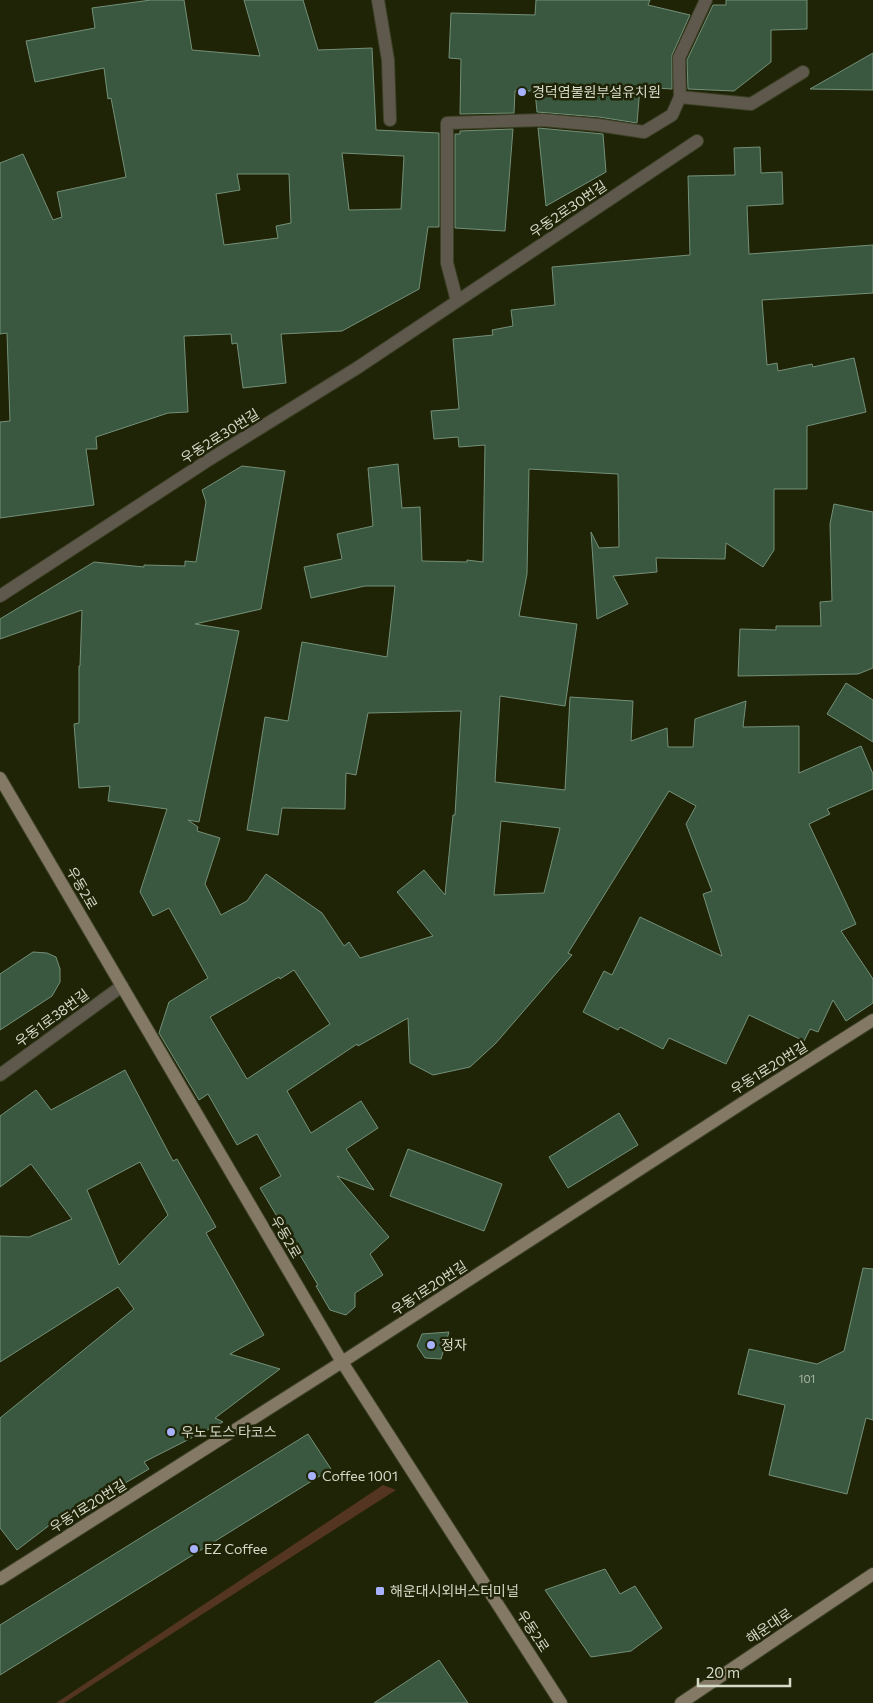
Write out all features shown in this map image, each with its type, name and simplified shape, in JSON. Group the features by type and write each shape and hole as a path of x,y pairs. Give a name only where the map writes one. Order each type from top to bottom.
{"street":[{"path":"376,0 388,60 390,120"},
{"path":"457,301 447,263 447,123 544,120 644,132 672,115 680,96 679,58 706,0"},
{"path":"680,96 751,104 803,72"},
{"name":"우동2로30번길","path":"0,596 210,460 357,368 696,141"},
{"name":"우동2로","path":"0,778 342,1362 561,1703"},
{"name":"우동1로38번길","path":"0,1075 122,986"},
{"name":"우동1로20번길","path":"0,1579 342,1362 741,1103 873,1020"},
{"name":"해운대로","path":"681,1703 873,1574"}],"shaded area":[{"path":"383,1485 396,1490 64,1703 56,1703"}],"building":[{"path":"151,0 184,0 192,50 260,56 244,0 303,0 318,50 372,48 376,130 439,133 439,227 428,227 419,289 342,331 281,334 286,383 243,388 237,343 232,344 231,334 184,336 188,412 168,413 96,437 97,449 86,449 94,505 0,518 0,422 10,421 7,333 0,334 0,163 23,154 53,220 62,217 57,192 126,177 111,98 108,99 104,68 35,82 26,41 95,28 92,8","holes":["342,153 404,156 401,209 349,210","237,174 289,174 291,223 276,226 278,238 224,245 216,194 240,190"]},
{"path":"536,0 650,0 648,5 690,15 672,55 672,89 640,87 637,123 599,117 537,112 535,91 515,91 514,113 460,114 461,59 449,58 451,13 535,15"},
{"path":"726,0 807,0 807,29 771,30 771,62 734,91 688,89 687,60 713,5 726,5"},
{"path":"873,53 873,90 810,89"},
{"path":"538,128 603,134 606,172 546,206"},
{"path":"513,129 505,231 455,228 455,134 460,134 460,131"},
{"path":"760,147 761,173 782,172 783,204 747,206 749,254 873,245 873,293 762,300 767,365 777,363 778,371 812,364 813,367 854,358 866,412 807,426 807,489 774,489 774,550 763,567 726,543 725,559 656,558 657,572 613,576 628,604 597,619 591,532 599,548 619,547 618,474 529,469 527,574 519,616 577,624 565,706 500,696 495,782 565,790 570,697 633,701 631,741 667,728 668,747 693,747 695,719 746,701 743,727 799,726 799,773 861,746 873,774 873,789 827,809 830,814 809,824 856,924 841,931 873,979 873,1003 846,1021 833,1000 818,1032 810,1029 804,1041 749,1015 726,1064 669,1038 663,1049 620,1027 618,1030 583,1012 604,971 612,975 640,917 722,956 703,894 712,891 686,824 696,806 669,791 568,953 572,955 496,1043 470,1067 433,1075 410,1063 408,1018 358,1046 357,1044 287,1091 311,1133 361,1101 378,1128 346,1149 374,1190 337,1176 389,1237 370,1254 383,1275 355,1293 355,1307 346,1315 330,1310 316,1286 318,1285 260,1188 281,1176 257,1134 237,1145 208,1094 199,1100 159,1033 169,1002 208,978 169,908 153,916 140,892 167,809 108,801 110,786 79,788 74,724 79,723 79,666 82,610 0,639 0,619 94,562 144,567 144,565 185,566 185,561 196,562 206,502 202,490 242,466 285,471 261,609 195,624 239,631 199,822 188,820 198,827 197,831 220,838 205,884 221,915 247,901 266,874 322,913 344,946 349,942 360,958 433,936 397,892 424,870 445,895 453,815 455,815 461,711 368,713 356,775 346,773 345,809 282,808 278,835 247,830 265,717 288,721 302,642 387,657 395,586 365,586 311,598 304,567 342,559 337,534 373,526 368,468 398,464 402,508 420,507 422,561 467,562 467,560 483,562 485,445 459,447 458,437 434,439 431,411 459,409 453,339 493,335 492,330 513,326 511,310 555,305 552,267 690,255 688,176 735,175 734,148","holes":["501,821 560,828 544,893 494,895","294,970 330,1024 247,1079 210,1017"]},
{"path":"834,504 873,512 873,668 858,674 738,676 740,629 776,630 776,626 821,626 820,602 832,601 830,524"},
{"path":"846,683 873,700 873,742 827,714"},
{"path":"33,952 47,953 56,957 60,969 60,982 52,996 0,1030 0,974"},
{"path":"125,1070 173,1161 177,1159 216,1227 206,1233 264,1335 230,1354 280,1369 215,1418 223,1422 144,1462 149,1469 71,1515 68,1511 17,1550 0,1528 0,1418 134,1309 118,1287 0,1362 0,1236 29,1237 72,1219 31,1164 0,1187 0,1116 36,1090 51,1110","holes":["140,1162 168,1215 119,1265 87,1190"]},
{"path":"619,1113 638,1145 568,1188 549,1157"},
{"path":"408,1149 502,1184 484,1231 390,1196"},
{"path":"863,1268 873,1269 873,1420 866,1418 847,1494 769,1475 785,1405 738,1394 749,1349 817,1364 844,1351"},
{"name":"정자","path":"449,1332 441,1359 425,1358 417,1346 422,1334"},
{"path":"308,1434 331,1469 0,1675 0,1625"},
{"path":"605,1569 620,1594 635,1586 662,1628 631,1651 591,1657 545,1590"},
{"path":"439,1660 468,1703 374,1703"}],"place":[{"name":"경덕염불원부설유치원","path":"522,92"},
{"name":"정자","path":"431,1345"},
{"name":"우노 도스 타코스","path":"171,1432"},
{"name":"Coffee 1001","path":"312,1476"},
{"name":"EZ Coffee","path":"194,1549"},
{"name":"해운대시외버스터미널","path":"380,1591"}]}
